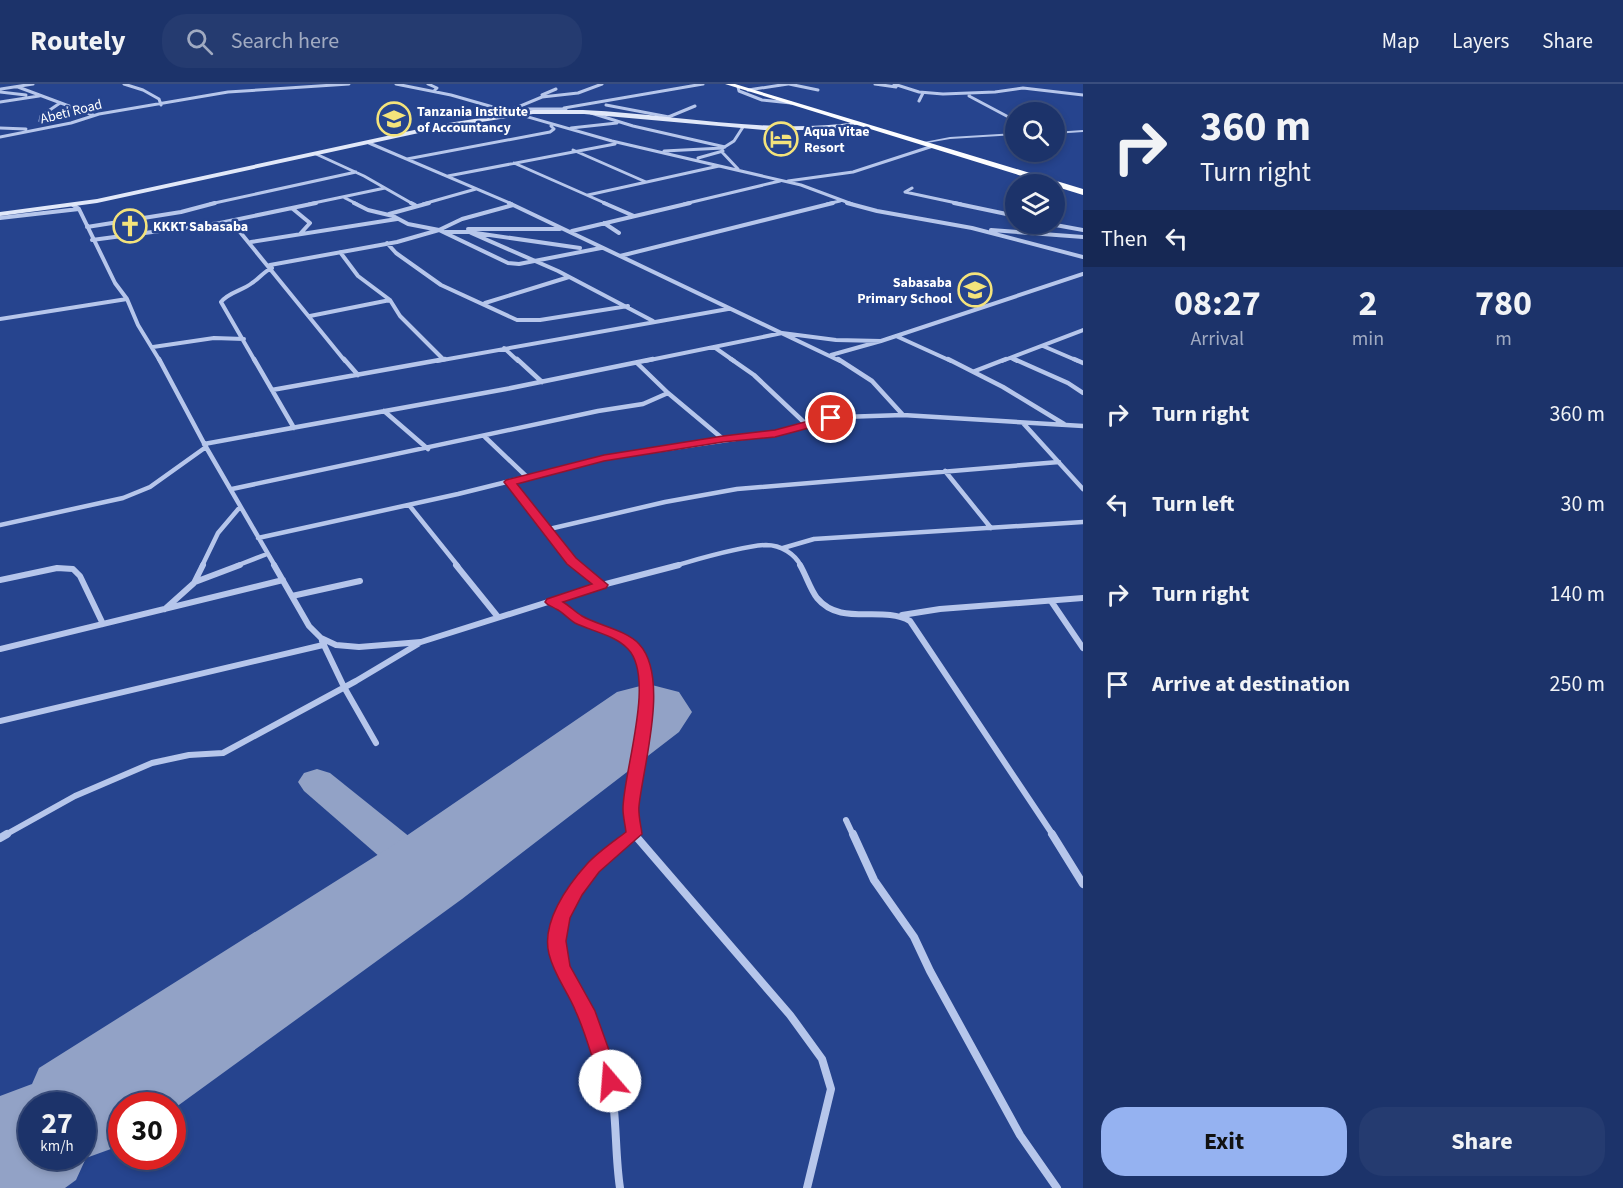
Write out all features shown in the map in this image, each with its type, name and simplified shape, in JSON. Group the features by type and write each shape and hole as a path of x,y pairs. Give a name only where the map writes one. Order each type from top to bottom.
{"highway":[{"path":"728,84 1083,192"}],"main road":[{"path":"0,216 72,205 449,124 516,112 578,112 743,127 829,128 857,124"}],"street":[{"path":"0,91 33,84"},
{"path":"125,84 146,91 159,99 161,105"},
{"name":"Abeti Road","path":"0,137 94,115 251,90 349,84"},
{"path":"396,84 434,91 516,112 564,108 703,84"},
{"path":"428,84 437,88 434,91"},
{"path":"539,98 578,93 602,84"},
{"path":"748,90 789,84 818,90"},
{"path":"875,84 923,93 943,94 1028,86 1083,94"},
{"path":"894,84 898,87"},
{"path":"1007,85 1022,88"},
{"path":"243,86 251,90"},
{"path":"18,87 94,115"},
{"path":"738,87 739,92 762,100 791,103"},
{"path":"516,112 556,89"},
{"path":"0,91 38,96"},
{"path":"920,101 923,93"},
{"path":"970,93 969,96 984,106 1005,116"},
{"path":"943,94 951,98 949,99"},
{"path":"0,100 38,96"},
{"path":"40,121 41,116 60,103"},
{"path":"606,105 669,117"},
{"path":"662,119 695,106"},
{"path":"564,108 578,112"},
{"path":"516,112 568,129 808,187 841,201 886,214 972,228 1083,237"},
{"path":"591,113 723,149 738,169"},
{"path":"407,159 550,132 554,129 545,123"},
{"path":"568,129 621,123"},
{"path":"692,159 723,149 734,141 743,127"},
{"path":"0,128 11,130 42,128"},
{"path":"1065,132 1083,131"},
{"path":"921,143 950,138 1005,135"},
{"path":"369,143 514,205 728,309 831,355 872,381 903,415"},
{"path":"447,176 573,150 624,143"},
{"path":"571,232 782,181 853,172 933,146"},
{"path":"656,150 723,149"},
{"path":"573,150 647,183"},
{"path":"316,154 356,172 415,205"},
{"path":"513,162 634,216"},
{"path":"588,195 723,165"},
{"path":"87,227 181,212 243,195 356,172"},
{"path":"92,240 231,221 385,188"},
{"path":"912,188 905,192 1005,214"},
{"path":"388,214 476,189"},
{"path":"345,197 371,211 388,214 422,228 447,232 469,232 591,249"},
{"path":"619,256 841,201"},
{"path":"72,205 79,209 92,240 115,283 127,299 138,325 153,347 267,554 309,626 322,641 344,687 376,742"},
{"path":"294,428 223,305 222,299 254,282 258,274 271,266 373,248 440,231 462,219 514,205"},
{"path":"292,208 310,224 300,235"},
{"path":"0,216 79,209"},
{"path":"251,242 397,219"},
{"path":"231,221 271,266 358,375"},
{"path":"604,223 619,233"},
{"path":"1065,227 1083,230"},
{"path":"412,237 422,228"},
{"path":"447,232 479,228 564,229"},
{"path":"972,228 1083,257"},
{"path":"440,231 508,263 534,261 602,248"},
{"path":"469,232 569,277 654,321"},
{"path":"387,243 396,253 441,285 517,320 526,321 628,306"},
{"path":"373,248 396,253"},
{"path":"340,252 358,276 390,300 400,316 443,359"},
{"path":"831,355 881,341 1083,274"},
{"path":"484,304 569,277"},
{"path":"0,319 127,299"},
{"path":"310,316 390,300"},
{"path":"272,390 728,309"},
{"path":"975,371 1083,330"},
{"path":"153,347 214,338 239,331"},
{"path":"0,525 123,498 150,487 205,445 542,382 783,333 836,340 881,341"},
{"path":"895,336 975,371 1028,399 1066,426"},
{"path":"214,338 244,339"},
{"path":"1043,346 1083,363"},
{"path":"714,347 754,375 807,425"},
{"path":"504,348 542,382"},
{"path":"1010,358 1068,383 1083,393"},
{"path":"637,363 668,393 723,439"},
{"path":"232,489 600,411 650,404 668,393"},
{"path":"384,411 428,449"},
{"path":"258,538 510,482 612,456 723,439 775,434 843,417 903,415 1083,426"},
{"path":"1023,423 1083,489"},
{"path":"485,437 528,477"},
{"path":"545,530 699,495 736,489 870,475 1059,462"},
{"path":"945,471 991,528"},
{"path":"510,482 545,530 572,561 602,585"},
{"path":"410,505 498,617"},
{"path":"194,583 218,533 240,507"},
{"path":"0,838 75,796 152,763 189,755 223,753 421,642 602,585 767,545 783,548 814,539 1083,522"},
{"path":"783,548 798,560 817,598 832,611 855,615 883,613 901,615 949,608 1083,598"},
{"path":"164,609 194,583 267,554"},
{"path":"0,580 57,568 73,568 80,576 103,624"},
{"path":"0,650 283,580"},
{"path":"292,596 360,581"},
{"path":"1051,601 1083,648"},
{"path":"551,602 562,606 578,620 598,626 630,644 641,659 646,694 641,751 631,808 634,834 790,1015 830,1075 831,1089 807,1188"},
{"path":"901,615 910,621 922,637 1034,805 1083,884"},
{"path":"0,721 322,641 359,647 421,642"},
{"path":"846,820 879,888 912,931 921,947 930,971 1020,1135 1057,1188"},
{"path":"620,1188 613,1093 585,1011 561,967 557,941 561,918 576,891 593,868 634,834"}],"taxiway":[{"path":"317,782 426,873"}],"runway":[{"path":"96,1097 426,873 648,712"},
{"path":"0,1162 18,1150"}],"place":[{"name":"Tanzania Institute of Accountancy","path":"394,119"},
{"name":"Aqua Vitae Resort","path":"781,139"},
{"name":"KKKT Sabasaba","path":"130,226"},
{"name":"Sabasaba Primary School","path":"975,290"}],"route":[{"path":"610,1081 585,1011 561,967 557,941 561,918 576,891 593,868 634,834 631,808 641,751 646,694 645,674 634,646 598,626 578,620 562,606 551,602 602,585 572,561 545,530 510,482 629,453 775,434 831,418"}]}
